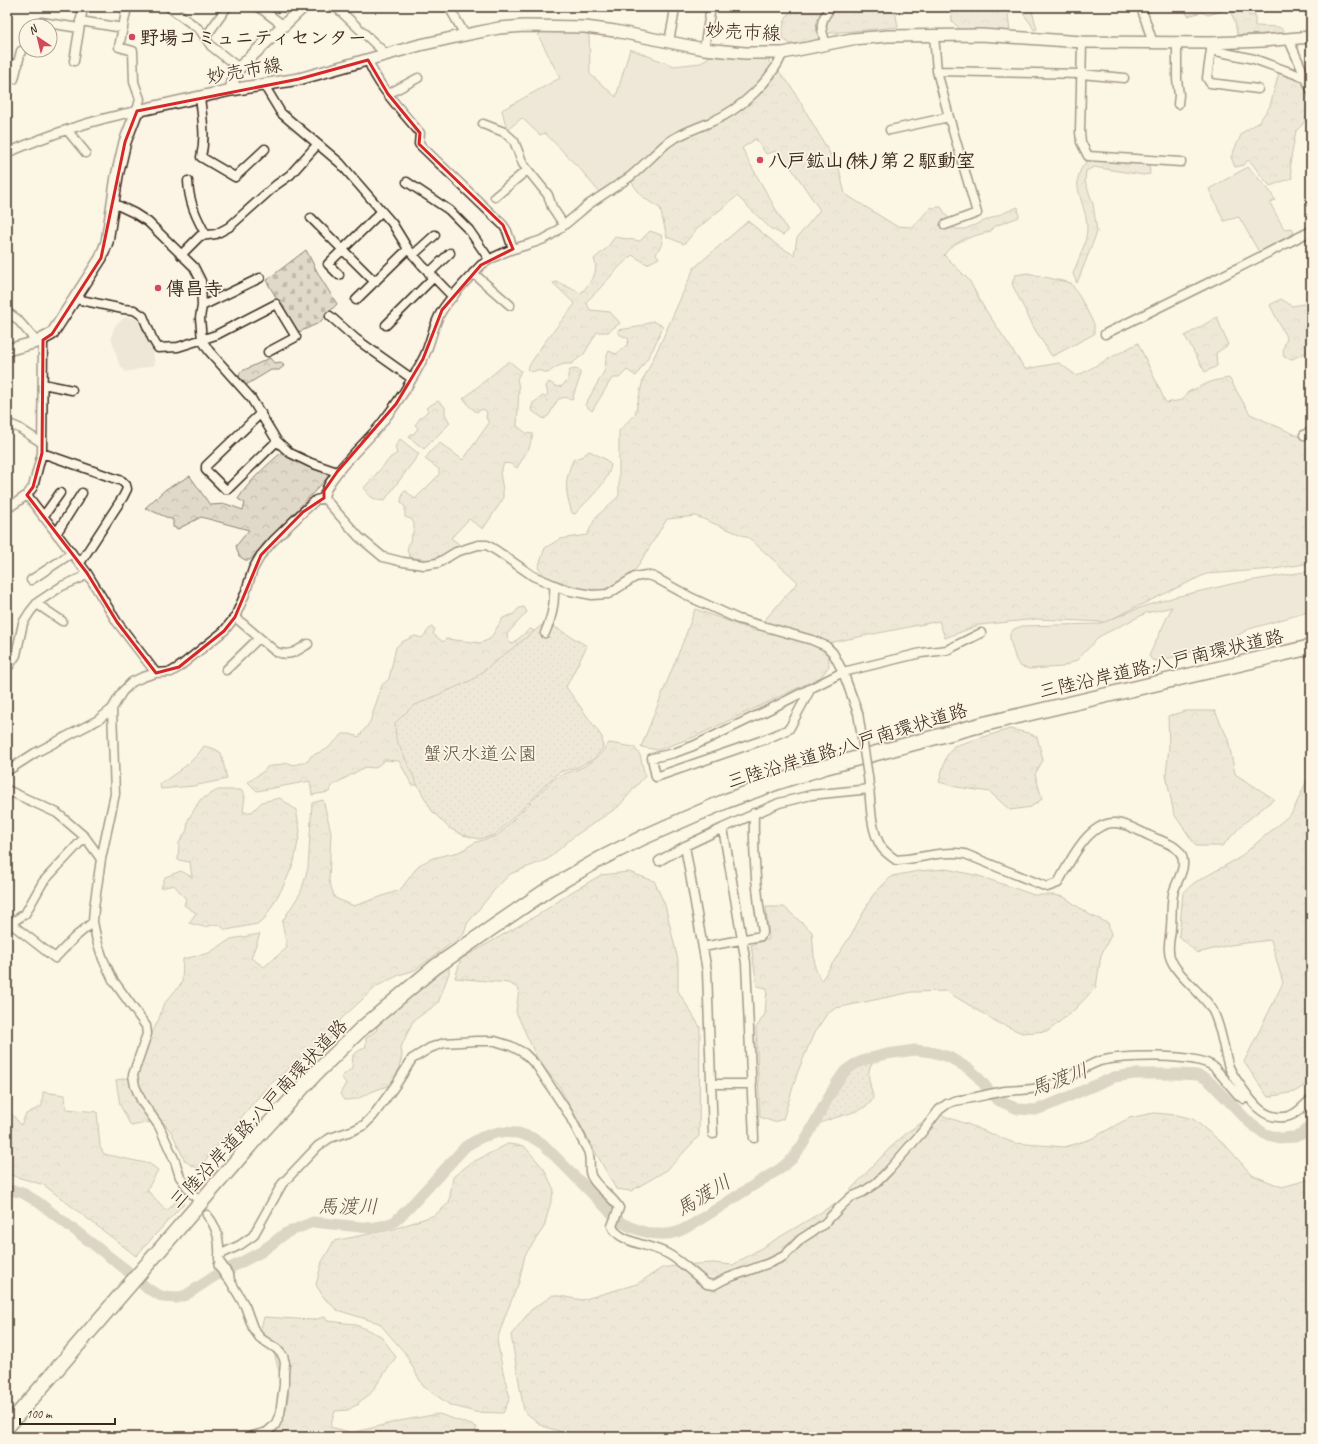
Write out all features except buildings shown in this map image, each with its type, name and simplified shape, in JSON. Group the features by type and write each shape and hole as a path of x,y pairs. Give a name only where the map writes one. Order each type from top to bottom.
{"highway":[{"name":"三陸沿岸道路;八戸南環状道路","path":"7,1427 257,1136 314,1075 360,1030 435,967 550,888 600,859 683,819 726,801 825,767 984,724 1311,647"}],"main road":[{"path":"231,90 234,77 239,68 303,7"},
{"name":"妙売市線","path":"136,111 231,90 299,79 386,54 465,35 517,26 554,26 615,31 704,48 744,53 784,53 852,39 888,36 981,35 1082,42 1177,43 1211,47 1311,37"},
{"path":"7,350 40,341 52,334 76,299 101,258 107,242 117,176 125,142 136,111"},
{"path":"220,1260 228,1277"}],"street":[{"path":"74,61 83,7"},
{"path":"7,153 67,130 136,111 140,99 134,82 133,51 119,47 127,7"},
{"path":"169,7 200,30 211,46 239,68"},
{"path":"205,38 228,7"},
{"path":"259,7 284,26"},
{"path":"336,7 386,54"},
{"path":"449,7 465,35"},
{"path":"669,41 675,7"},
{"path":"704,48 711,7"},
{"path":"826,44 821,29 824,16 831,7"},
{"path":"1141,7 1153,42"},
{"path":"58,23 123,28"},
{"path":"934,35 937,70 948,117 977,213 945,225"},
{"path":"1289,40 1311,90"},
{"path":"1082,42 1080,132 1081,142 1088,156 1182,162"},
{"path":"1177,43 1178,104"},
{"path":"1258,89 1210,82 1207,78 1211,47 1254,59 1306,78"},
{"path":"784,53 780,62 745,102 724,116 687,132 668,143 630,176 548,236 540,241 513,249 489,260 473,273 442,310 435,324 428,347 396,404 380,426 337,472 324,491 324,498 359,536 383,557 424,565 438,563 456,552 478,545 487,545 533,576 566,590 592,595 608,594 635,577 646,575 654,577 692,598 738,619 812,640 826,646 833,653 843,672 858,713 870,789 873,825 876,836 882,848 896,860 908,860 943,852 954,852 965,854 1047,887 1058,883 1080,844 1088,836 1107,824 1116,823 1127,825 1177,849 1183,859 1183,867 1173,895 1168,953 1181,975 1204,999 1213,1011 1229,1067 1254,1105 1262,1112 1274,1117 1285,1118 1297,1112 1311,1099"},
{"path":"14,79 20,58"},
{"path":"368,60 371,69 388,94 420,133 419,144 503,225 513,249"},
{"path":"7,63 18,65"},
{"path":"937,70 1081,74 1124,78"},
{"path":"388,94 418,78"},
{"path":"264,85 281,113 340,163 392,223 411,252 431,276 453,297"},
{"path":"200,97 203,126 203,148 201,157 235,177 265,149"},
{"path":"890,130 948,117"},
{"path":"483,124 504,132 511,137 526,170 548,194 552,207 564,225"},
{"path":"67,130 86,153"},
{"path":"181,254 200,236 216,234 229,227 276,185 290,175 317,144"},
{"path":"495,197 526,170"},
{"path":"188,181 188,190 192,209 206,235"},
{"path":"407,182 449,210 469,230 489,260"},
{"path":"113,203 134,213 148,222 194,267 201,281 202,306 200,318 202,340 209,351 251,398 278,441 290,453 311,464 337,472"},
{"path":"339,275 328,264 381,212"},
{"path":"311,218 375,282"},
{"path":"1105,334 1311,231"},
{"path":"356,300 411,252 435,235"},
{"path":"386,325 450,253"},
{"path":"473,273 510,305"},
{"path":"202,306 260,278"},
{"path":"76,299 134,310 143,316 158,348 178,347 216,335 276,304 296,337 268,352"},
{"path":"7,312 17,318 40,341 43,384 42,452 33,487 27,495 7,509"},
{"path":"330,316 356,339 411,378"},
{"path":"43,384 72,390"},
{"path":"261,413 206,466 206,470 225,489 228,489 278,441"},
{"path":"7,424 19,428 42,443"},
{"path":"42,452 122,481 126,485 127,489 123,497 80,563"},
{"path":"43,517 60,493"},
{"path":"56,534 82,493"},
{"path":"27,495 56,534 88,572 117,622 156,673"},
{"path":"7,771 35,753 98,720 112,709 122,692 132,682 156,673 171,672 224,631 235,617 245,594 253,569 261,555 272,541 316,500 324,498"},
{"path":"31,580 72,552"},
{"path":"7,669 16,655 22,636 23,623 30,612 37,604 62,586 81,578 88,572"},
{"path":"545,633 549,624 554,596 554,585"},
{"path":"37,604 62,622"},
{"path":"235,617 276,652 284,655 296,652 308,644"},
{"path":"810,690 789,729 766,739 656,777 652,758 674,753 693,746 810,690 843,672 921,653 946,650 965,639 980,633"},
{"path":"226,670 259,638"},
{"path":"112,709 115,794 101,859 94,908 94,922 97,941 103,959 113,980 146,1026 147,1034 134,1076 135,1086 142,1102 159,1126 175,1161 180,1177 194,1196"},
{"path":"659,861 685,846 778,803 811,795 870,789"},
{"path":"7,790 57,813 85,837 101,859"},
{"path":"703,947 762,936 763,932 757,900 754,862 754,813"},
{"path":"723,828 746,963 754,1138"},
{"path":"85,837 43,882 25,914 14,921 14,926 55,958 74,938 94,922"},
{"path":"685,846 707,971 713,1134"},
{"path":"220,1260 253,1236 282,1184 318,1146 330,1138 364,1125 373,1116 397,1083 412,1059 430,1048 444,1043 495,1041 511,1046 524,1053 537,1066 568,1113 591,1158 590,1172 592,1178 617,1205 618,1208 612,1226 613,1231 628,1240 669,1254 707,1284 714,1286 732,1276 772,1262 784,1256 801,1239 824,1224 851,1197 863,1192 876,1183 923,1131 939,1110 954,1101 1049,1086 1061,1082 1090,1065 1101,1061 1123,1057 1184,1058 1209,1063 1221,1074 1239,1096 1244,1099 1248,1097"},
{"path":"711,1084 752,1084"},
{"path":"208,1215 215,1224 219,1240 220,1260"},
{"path":"228,1277 245,1306 253,1328 260,1338 283,1356 285,1363 280,1414 274,1425 267,1432 249,1437"}],"highlighted area":[{"path":"368,60 388,94 420,133 419,144 503,225 513,249 481,265 442,310 423,359 396,404 337,472 324,491 324,498 303,512 261,555 235,617 224,631 179,667 156,673 117,622 87,573 27,495 33,487 42,453 43,340 52,334 101,258 125,142 137,111 299,79"}],"shaded area":[{"path":"125,317 137,318 144,328 152,344 155,365 126,372 119,364 111,337 115,326"}],"green space":[{"path":"795,7 835,7 838,9 843,7 896,7 895,10 898,27 830,33 811,42 790,44 782,38 783,28 787,17"},
{"path":"951,7 1018,7 1008,15 1010,32 982,29 961,30 952,21"},
{"path":"1018,7 1031,7 1037,29 1034,30"},
{"path":"1184,7 1247,7 1249,16 1255,15 1255,26 1278,27 1284,30 1283,33 1237,34 1235,21 1229,9 1208,15 1202,12 1188,16"},
{"path":"545,30 589,34 590,74 616,97 630,49 674,66 701,63 710,56 768,59 772,67 757,86 729,109 659,146 614,185 599,192 582,171 545,133 540,135 522,118 507,130 502,110 560,78 538,35"},
{"path":"1281,65 1297,68 1307,92 1310,110 1303,124 1296,131 1290,164 1292,178 1270,186 1248,160 1244,165 1235,167 1231,157 1242,133 1259,122 1270,106"},
{"path":"777,69 791,86 839,169 845,194 896,226 913,227 930,208 941,207 955,229 965,229 1018,207 1019,217 993,227 991,231 959,242 944,255 969,280 983,306 1025,369 1059,363 1077,376 1138,343 1166,403 1182,400 1188,392 1213,381 1229,378 1250,414 1309,441 1311,443 1311,563 1274,569 1206,574 1105,622 1037,619 979,625 945,638 939,621 828,643 829,666 821,677 694,737 658,750 641,747 695,609 755,631 798,582 749,538 696,516 667,519 634,572 600,592 580,588 546,577 538,568 545,548 560,539 587,535 596,517 619,496 619,431 635,414 643,380 694,268 748,221 777,245 794,255 797,238 820,210 788,163 776,151 766,154 756,139 742,148 788,231 783,235 770,228 737,196 698,228 684,244 667,237 660,208 643,197 631,181 668,147 713,126 750,102"},
{"path":"1088,160 1149,164 1150,174 1143,175 1094,167 1086,171 1085,181 1093,204 1097,232 1077,283 1073,274 1083,247 1087,230 1079,194 1078,177 1081,169"},
{"path":"1248,167 1269,190 1275,200 1270,203 1284,229 1292,228 1294,233 1259,252 1239,217 1224,221 1209,189"},
{"path":"650,231 661,235 663,242 656,254 659,258 647,264 632,255 586,302 590,310 610,312 620,323 608,332 597,332 584,354 571,364 559,366 548,373 537,370 532,372 527,369 544,343 575,304 553,283 557,282 581,293 595,274 596,269 594,259 607,248 615,237 640,241"},
{"path":"306,250 320,277 337,304 319,323 297,333 267,282 268,279"},
{"path":"1027,273 1071,283 1094,324 1094,334 1053,356 1051,355 1034,328 1012,284 1015,275"},
{"path":"1281,299 1292,306 1304,304 1311,316 1311,359 1307,352 1292,359 1284,357 1283,353 1287,339 1270,305"},
{"path":"1217,317 1228,345 1216,353 1217,366 1205,372 1185,336"},
{"path":"653,321 663,326 653,349 636,376 627,370 619,378 612,378 592,411 585,405 605,370 606,358 609,351 616,354 627,345 629,339 619,334 618,330 638,327"},
{"path":"270,358 274,363 281,362 284,366 279,370 271,370 246,385 239,378 240,372"},
{"path":"509,361 521,371 517,379 519,388 517,426 526,433 533,434 529,448 517,468 511,464 504,463 500,473 503,499 483,529 469,519 451,538 459,544 460,548 429,560 410,557 407,550 414,529 414,523 411,519 405,517 405,507 401,502 403,492 406,491 415,499 439,475 439,469 425,459 440,443 463,460 489,423 486,418 487,412 483,409 476,412 463,399"},
{"path":"577,369 580,372 580,376 573,399 570,400 566,397 558,399 549,415 544,419 531,410 533,403 548,394 546,386 549,382 557,387 562,386 568,380 570,370"},
{"path":"438,401 445,407 445,414 450,423 424,449 409,437 411,434 414,434 418,428 415,425 428,411 426,408"},
{"path":"400,439 419,454 384,501 375,499 367,494 364,488 391,457 397,453 395,447"},
{"path":"283,451 331,474 250,560 245,560 239,556 236,546 249,530 201,517 178,529 173,527 173,520 145,508 166,489 190,476 210,505 226,504 243,510 245,503 238,499 253,479"},
{"path":"589,451 605,459 611,465 606,479 575,514 572,513 568,498 566,486 568,474 573,460 583,456"},
{"path":"1311,571 1311,611 1249,629 1215,648 1195,651 1159,661 1152,660 1149,656 1172,607 1146,613 1100,636 1077,660 1062,667 1029,669 1020,666 1016,660 1010,640 1010,634 1014,629 1022,626 1098,624 1145,606 1175,597 1236,583"},
{"path":"524,607 527,612 507,634 508,641 512,644 530,629 539,633 426,785 412,785 399,761 385,760 375,768 365,767 331,786 329,792 312,795 310,781 257,791 248,782 264,771 267,767 288,763 294,765 308,761 311,756 327,749 343,734 350,734 359,737 370,722 382,685 389,679 396,647 402,642 415,636 422,638 431,627 435,629 433,634 443,642 446,639 481,643 490,639 503,618 514,614 519,608"},
{"name":"蟹沢水道公園","path":"546,622 587,646 566,687 602,737 603,748 594,759 578,767 560,772 553,777 495,835 479,839 463,835 449,828 432,811 418,786 396,739 395,723 413,706 472,680"},
{"path":"1186,711 1215,711 1228,739 1235,774 1274,799 1244,823 1222,846 1196,846 1174,814 1166,775 1169,747 1168,716"},
{"path":"1010,729 1028,733 1037,737 1043,760 1035,774 1042,799 1031,807 1010,810 990,792 957,787 939,782 946,757 954,746"},
{"path":"609,743 634,747 640,755 645,776 618,807 573,837 548,859 510,874 496,888 467,924 464,934 415,970 399,975 377,986 341,1019 329,1041 313,1056 304,1055 265,1089 198,1169 185,1161 172,1133 161,1120 131,1126 120,1105 116,1080 129,1078 159,1019 163,1005 182,983 183,959 209,953 231,939 260,934 251,958 264,967 287,948 282,922 301,892 308,868 312,803 323,800 331,832 329,881 335,898 354,906 400,890 419,865 433,858 459,852 476,842 497,836 554,779 590,763"},
{"path":"204,746 215,749 221,753 227,779 193,786 161,789 160,784 195,758"},
{"path":"1311,772 1311,1082 1294,1092 1268,1097 1244,1062 1283,983 1271,940 1230,945 1197,953 1179,936 1183,893 1194,883 1239,858 1292,813"},
{"path":"218,790 241,790 245,796 243,812 252,812 262,802 280,798 296,810 300,831 294,862 284,885 265,918 257,924 226,930 218,924 204,927 189,923 196,913 184,905 186,899 174,885 161,888 165,877 181,871 192,877 190,862 178,860 179,843 187,830 188,820 200,800"},
{"path":"946,869 979,876 1034,895 1054,895 1064,897 1090,915 1108,923 1111,935 1101,955 1096,987 1074,1010 1048,1031 1022,1033 997,1022 946,991 912,992 836,1008 827,1014 814,1033 798,1071 783,1119 774,1122 760,1117 756,1028 765,1014 767,988 757,986 751,945 769,939 766,907 784,907 812,932 815,968 821,981 851,935 873,895 892,876 919,871"},
{"path":"629,872 654,881 665,905 678,960 678,991 700,1027 699,1136 667,1170 631,1191 616,1189 559,1086 538,1060 516,1012 519,989 509,983 455,978 461,959 541,913 570,893 601,875"},
{"path":"449,967 449,973 438,1003 413,1021 401,1047 402,1056 397,1075 390,1085 357,1099 344,1100 340,1094 346,1083 341,1077 352,1068 353,1055 366,1046 366,1038 376,1031 378,1025 408,998"},
{"path":"869,1062 872,1063 869,1071 873,1097 871,1102 859,1110 821,1123 819,1120 844,1079 859,1067"},
{"path":"43,1092 65,1095 66,1109 97,1112 100,1147 104,1154 150,1164 158,1170 147,1190 167,1211 177,1200 184,1203 136,1256 44,1185 7,1174 7,1113 11,1113 21,1125 26,1114 42,1106"},
{"path":"1154,1113 1177,1115 1193,1119 1226,1146 1252,1175 1282,1187 1311,1179 1311,1437 566,1437 559,1431 542,1426 524,1411 511,1335 531,1310 553,1295 582,1300 637,1284 662,1268 713,1263 733,1265 840,1201 889,1149 909,1131 927,1119 941,1115 1014,1143 1065,1147 1091,1139 1129,1118"},
{"path":"508,1144 524,1146 544,1169 554,1190 544,1227 525,1255 519,1282 497,1340 510,1398 503,1413 475,1412 450,1405 423,1386 405,1353 379,1323 337,1310 325,1299 316,1285 322,1262 334,1241 394,1229 435,1215 449,1203 453,1177 471,1163"},
{"path":"264,1317 312,1320 325,1317 327,1321 354,1324 381,1336 396,1357 370,1394 359,1402 358,1405 348,1410 335,1411 330,1427 352,1433 399,1421 439,1414 477,1427 473,1437 259,1437 276,1429 284,1417 289,1393 278,1368 275,1356 261,1329"}],"waterway":[{"name":"馬渡川","path":"7,1190 21,1192 38,1202 124,1268 148,1289 163,1297 176,1298 186,1295 215,1276 261,1252 286,1233 313,1222 370,1228 394,1222 408,1209 466,1146 482,1137 499,1132 518,1133 533,1138 543,1144 620,1222 648,1233 670,1234 677,1232 693,1224 780,1169 792,1159 803,1144 836,1084 845,1071 855,1064 867,1059 887,1054 915,1050 932,1052 949,1057 969,1069 977,1076 997,1100 1018,1109 1035,1110 1114,1077 1134,1074 1180,1074 1197,1075 1207,1079 1251,1124 1265,1134 1280,1138 1295,1137 1302,1134 1311,1125"}],"place":[{"name":"野場コミュニティセンター","path":"132,37"},
{"name":"八戸鉱山(株) 第２駆動室","path":"760,160"},
{"name":"傳昌寺","path":"158,288"}]}
